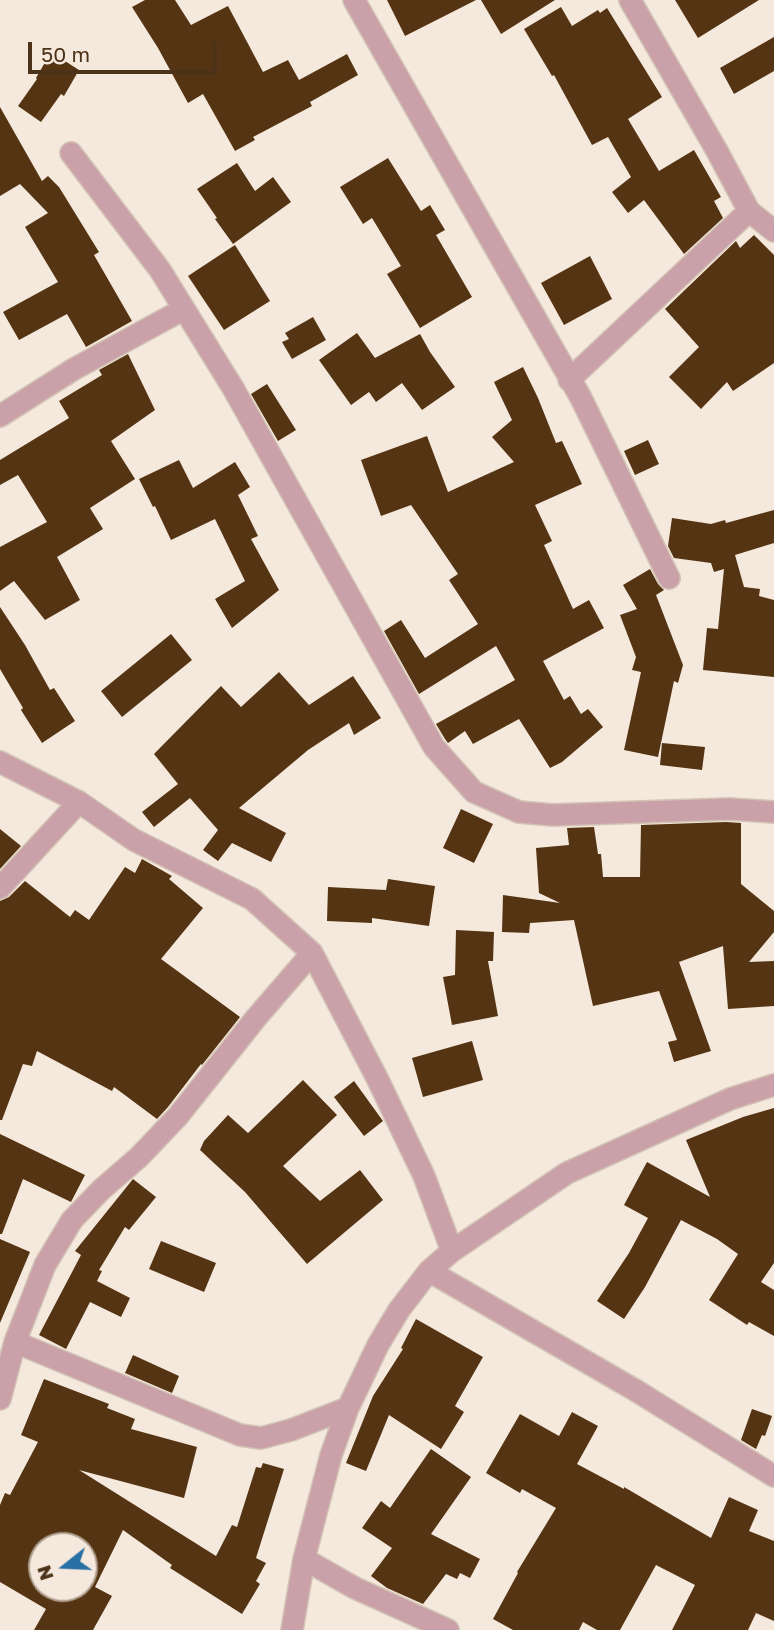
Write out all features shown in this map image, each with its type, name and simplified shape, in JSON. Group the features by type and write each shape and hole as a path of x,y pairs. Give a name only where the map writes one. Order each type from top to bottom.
{"street":[{"path":"354,0 581,398 669,579"},
{"path":"630,0 749,211 774,231"},
{"path":"71,152 160,270 233,388 434,747 474,792 519,812 553,816 730,809 774,812"},
{"path":"569,380 749,211"},
{"path":"0,416 74,369 184,309"},
{"path":"0,762 79,802 134,840 252,900 312,953 424,1176 452,1251"},
{"path":"0,888 79,802"},
{"path":"0,1399 15,1342 45,1265 72,1220 178,1116 312,953"},
{"path":"292,1630 304,1559 331,1455 348,1408 378,1345 399,1310 429,1271 452,1251 567,1173 730,1100 774,1085"},
{"path":"429,1271 635,1390 774,1476"},
{"path":"15,1342 240,1435 261,1438 291,1430 348,1408"},
{"path":"304,1559 355,1588 448,1630"}],"building":[{"path":"145,0 175,0 191,25 228,6 263,72 288,60 299,80 347,54 358,75 310,102 312,106 253,137 255,140 235,151 203,94 188,103 132,7"},
{"path":"387,0 476,0 405,36"},
{"path":"481,0 555,0 501,34"},
{"path":"675,0 759,0 698,38"},
{"path":"561,7 572,26 598,10 600,13 607,8 662,97 628,119 659,171 694,150 721,197 714,201 723,218 684,254 644,200 628,213 612,192 631,177 608,137 592,145 554,75 552,76 524,29"},
{"path":"774,37 774,71 734,94 720,68"},
{"path":"51,52 79,70 64,96 61,94 41,122 18,106 37,79"},
{"path":"0,107 42,181 48,176 59,187 99,252 94,255 132,321 86,347 67,314 19,340 3,312 58,282 25,227 48,213 20,184 0,196"},
{"path":"388,158 421,211 430,205 445,230 436,235 472,297 420,328 387,274 401,266 372,218 363,224 340,187"},
{"path":"237,163 255,191 273,177 291,202 233,244 197,189"},
{"path":"754,235 774,255 774,363 733,391 727,382 701,409 669,377 699,347 665,309 736,241 740,248"},
{"path":"235,245 270,301 224,330 188,276"},
{"path":"590,256 612,299 564,325 541,283"},
{"path":"313,317 326,340 292,359 282,342 289,339 285,333"},
{"path":"357,333 375,358 420,334 455,387 422,410 402,383 376,402 369,392 351,405 319,360"},
{"path":"128,354 155,410 111,441 135,479 90,508 103,529 57,557 80,600 45,620 14,581 0,591 0,547 47,522 18,475 0,485 0,460 69,418 59,401 102,375 99,370"},
{"path":"523,367 556,443 562,441 582,484 535,505 552,541 544,545 573,609 589,600 604,628 543,661 564,700 570,696 581,714 588,709 603,727 562,762 550,768 519,719 473,744 465,731 448,743 445,739 436,724 515,680 496,646 419,694 384,631 401,620 425,658 478,624 449,580 458,574 411,505 381,516 361,460 427,436 448,492 514,462 492,437 512,420 494,382"},
{"path":"267,384 296,430 278,441 251,394"},
{"path":"648,440 659,464 635,475 624,451"},
{"path":"179,460 193,488 235,462 250,487 238,495 258,536 251,539 279,590 232,628 215,599 245,581 215,519 171,540 139,479"},
{"path":"774,510 774,543 735,555 744,587 760,589 759,596 774,600 774,677 703,670 707,628 718,629 724,569 714,572 711,563 674,558 668,546 672,518 711,524 725,520 726,523"},
{"path":"650,569 664,590 656,595 683,665 678,683 674,681 658,757 624,750 641,672 632,670 636,657 620,615 637,609 623,585"},
{"path":"0,607 50,690 54,688 75,721 42,743 0,669"},
{"path":"171,634 192,660 122,717 101,691"},
{"path":"279,672 309,705 353,676 381,718 354,735 349,723 308,750 239,808 286,833 271,862 232,843 218,861 203,850 218,830 190,798 154,827 142,812 178,784 154,754 221,686 241,707"},
{"path":"662,743 705,747 702,770 660,765"},
{"path":"461,809 493,824 474,863 443,848"},
{"path":"741,823 741,884 774,911 774,932 749,962 774,961 774,1006 728,1009 723,946 679,962 711,1051 674,1062 668,1042 677,1040 659,991 593,1006 574,920 530,923 529,933 502,932 503,895 560,903 539,893 536,848 569,845 567,828 594,827 598,854 601,854 603,877 640,877 641,825"},
{"path":"0,829 21,846 0,869"},
{"path":"142,859 172,876 169,879 203,908 161,959 240,1017 157,1119 114,1087 112,1091 37,1051 32,1066 23,1064 0,1120 0,901 9,897 25,881 70,917 75,910 89,920 125,867 135,873"},
{"path":"388,879 435,886 429,926 372,918 372,923 327,921 328,887 386,890"},
{"path":"456,930 494,932 493,961 488,961 498,1016 452,1025 443,977 455,975"},
{"path":"472,1041 483,1080 423,1097 412,1058"},
{"path":"303,1080 337,1115 283,1166 320,1201 360,1170 383,1200 307,1264 245,1192 200,1150 204,1141 228,1115 248,1133"},
{"path":"354,1081 383,1121 364,1136 334,1097"},
{"path":"774,1108 774,1263 761,1282 774,1290 774,1336 749,1322 747,1325 709,1300 738,1254 717,1239 681,1220 645,1287 624,1319 597,1301 629,1253 648,1218 624,1205 647,1162 710,1197 686,1140 743,1117"},
{"path":"0,1134 85,1175 71,1202 23,1179 2,1234 0,1234"},
{"path":"133,1179 156,1197 129,1230 125,1227 99,1270 102,1271 97,1281 130,1298 121,1317 90,1302 66,1349 39,1335 81,1255 75,1251"},
{"path":"0,1239 30,1252 0,1323"},
{"path":"161,1241 216,1263 204,1292 149,1269"},
{"path":"416,1319 483,1357 455,1406 464,1412 441,1449 389,1415 366,1471 346,1463 373,1396 403,1349 401,1348"},
{"path":"133,1355 179,1376 172,1393 125,1373"},
{"path":"44,1379 109,1404 107,1408 135,1419 131,1429 197,1447 184,1498 79,1470 216,1556 232,1525 237,1527 256,1467 261,1468 263,1463 284,1469 256,1558 266,1563 256,1581 260,1584 242,1614 170,1568 172,1565 123,1530 98,1581 98,1532 28,1532 28,1598 0,1582 0,1505 5,1493 10,1495 38,1442 21,1435"},
{"path":"752,1409 772,1416 765,1436 762,1435 756,1449 741,1440"},
{"path":"572,1412 598,1426 577,1464 624,1487 711,1538 729,1497 758,1510 749,1531 774,1541 774,1621 756,1613 748,1630 672,1630 695,1585 656,1565 620,1630 597,1630 583,1622 579,1630 513,1630 493,1619 517,1572 556,1508 522,1489 520,1493 486,1473 520,1414 559,1436"},
{"path":"431,1449 471,1477 431,1534 480,1559 470,1578 460,1573 457,1579 446,1574 423,1604 387,1588 371,1576 392,1548 362,1528 381,1501 390,1508"},
{"path":"98,1589 112,1596 93,1630 34,1630 46,1609 34,1602 98,1602"}]}
